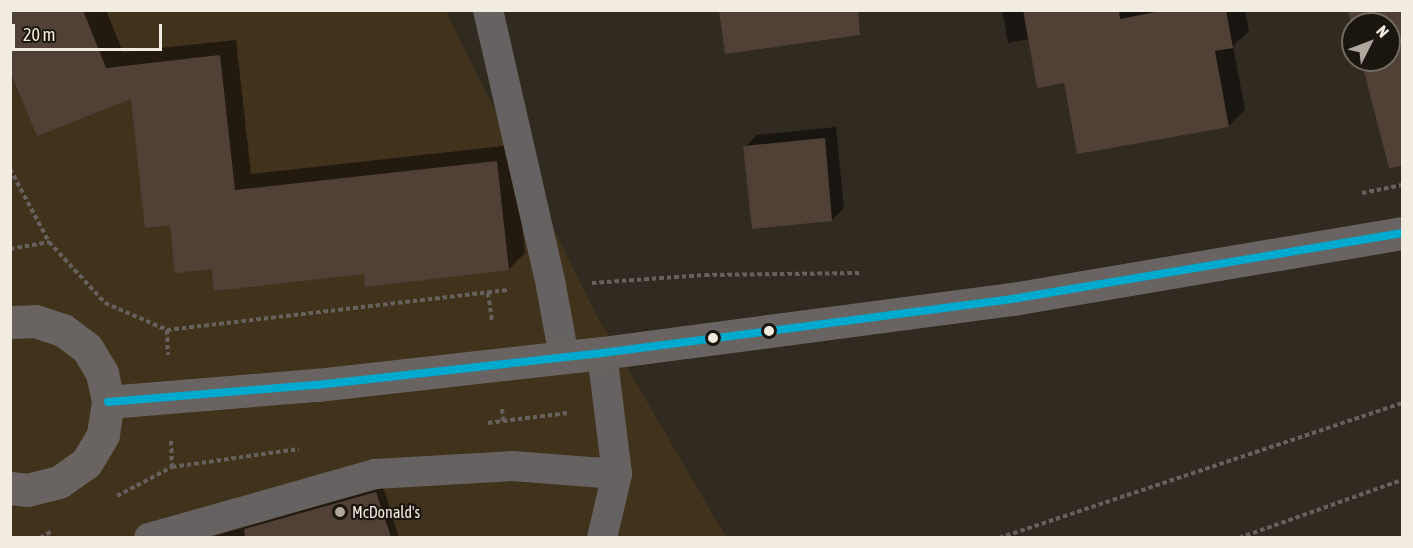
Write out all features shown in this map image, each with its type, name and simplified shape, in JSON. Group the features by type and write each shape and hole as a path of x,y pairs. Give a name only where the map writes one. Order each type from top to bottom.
{"main road":[{"path":"108,402 317,385 602,353 1012,299 1402,233"},
{"path":"10,322 35,321 63,330 87,348 102,373 108,402 103,435 86,463 59,482 27,490 10,488"}],"lane":[{"path":"488,10 551,286 564,357"},
{"path":"602,353 616,474 602,537"},
{"path":"149,537 375,474 512,466 616,474"}],"path":[{"path":"10,169 49,243 105,303 167,330 551,286 705,275 867,273"},
{"path":"1356,194 1402,185"},
{"path":"10,249 49,243"},
{"path":"488,292 504,421"},
{"path":"999,537 1402,404"},
{"path":"480,424 609,408"},
{"path":"109,500 172,467 302,449"},
{"path":"1239,537 1402,480"},
{"path":"40,537 59,527"}],"shaded area":[{"path":"10,11 446,11 596,314 726,537 11,537"}],"building":[{"path":"10,10 83,10 106,68 220,55 235,190 497,161 509,270 365,287 364,274 214,291 212,269 175,273 170,225 145,228 131,99 37,136 10,71"},
{"path":"719,10 858,10 860,35 725,54"},
{"path":"1023,10 1119,10 1120,19 1166,10 1226,10 1233,48 1215,51 1229,127 1077,154 1064,83 1037,88"},
{"path":"1348,10 1402,10 1402,166 1389,168 1364,72 1401,72 1401,12 1348,12"},
{"path":"825,138 832,221 752,229 743,146"},
{"name":"McDonald's","path":"376,492 391,537 245,537 244,529"}],"transit line":[{"path":"108,402 317,385 602,353 1012,299 1402,233"}],"place":[{"name":"McDonald's","path":"340,512"}]}
